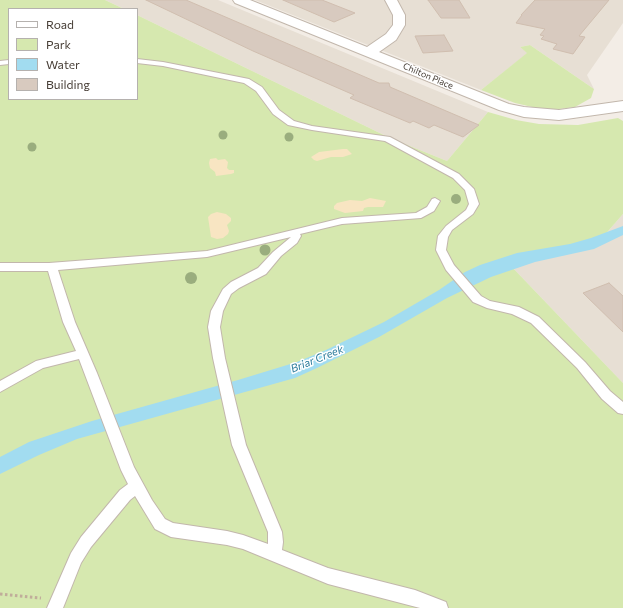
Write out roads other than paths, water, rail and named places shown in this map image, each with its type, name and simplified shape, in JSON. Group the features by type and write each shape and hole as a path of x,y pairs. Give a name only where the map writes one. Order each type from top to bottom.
{"street":[{"name":"Chilton Place","path":"240,0 492,103 513,110 547,114 570,114 623,106"},
{"path":"369,52 391,37 399,25 399,15 391,0"}],"lane":[{"path":"138,61 163,64 246,81 259,89 276,112 291,123 312,128 387,139 450,172 465,184 472,194 474,204 470,212 449,228 443,236 441,250 450,267 480,302 515,310 535,320 581,365 606,395 623,410"},
{"path":"0,267 52,267 207,254 294,232 347,221 418,216 428,211 435,201"},
{"path":"274,554 276,532 269,512 243,455 231,412 214,327 217,311 222,300 235,285 255,276 262,271 277,254 294,242 296,236 294,232"},
{"path":"52,267 69,322 91,373 120,449 136,486 155,519 166,528 177,532 227,538 274,554 328,576 415,598 440,608"},
{"path":"0,387 30,369 48,361 82,354"},
{"path":"56,604 76,558 86,542 125,495 136,486"}],"water":[{"name":"Briar Creek","path":"623,226 623,235 594,249 535,262 491,277 447,298 379,337 295,378 77,439 0,474 0,457 29,442 92,421 297,362 326,350 384,322 439,290 465,272 480,265 517,253 570,244"}]}
